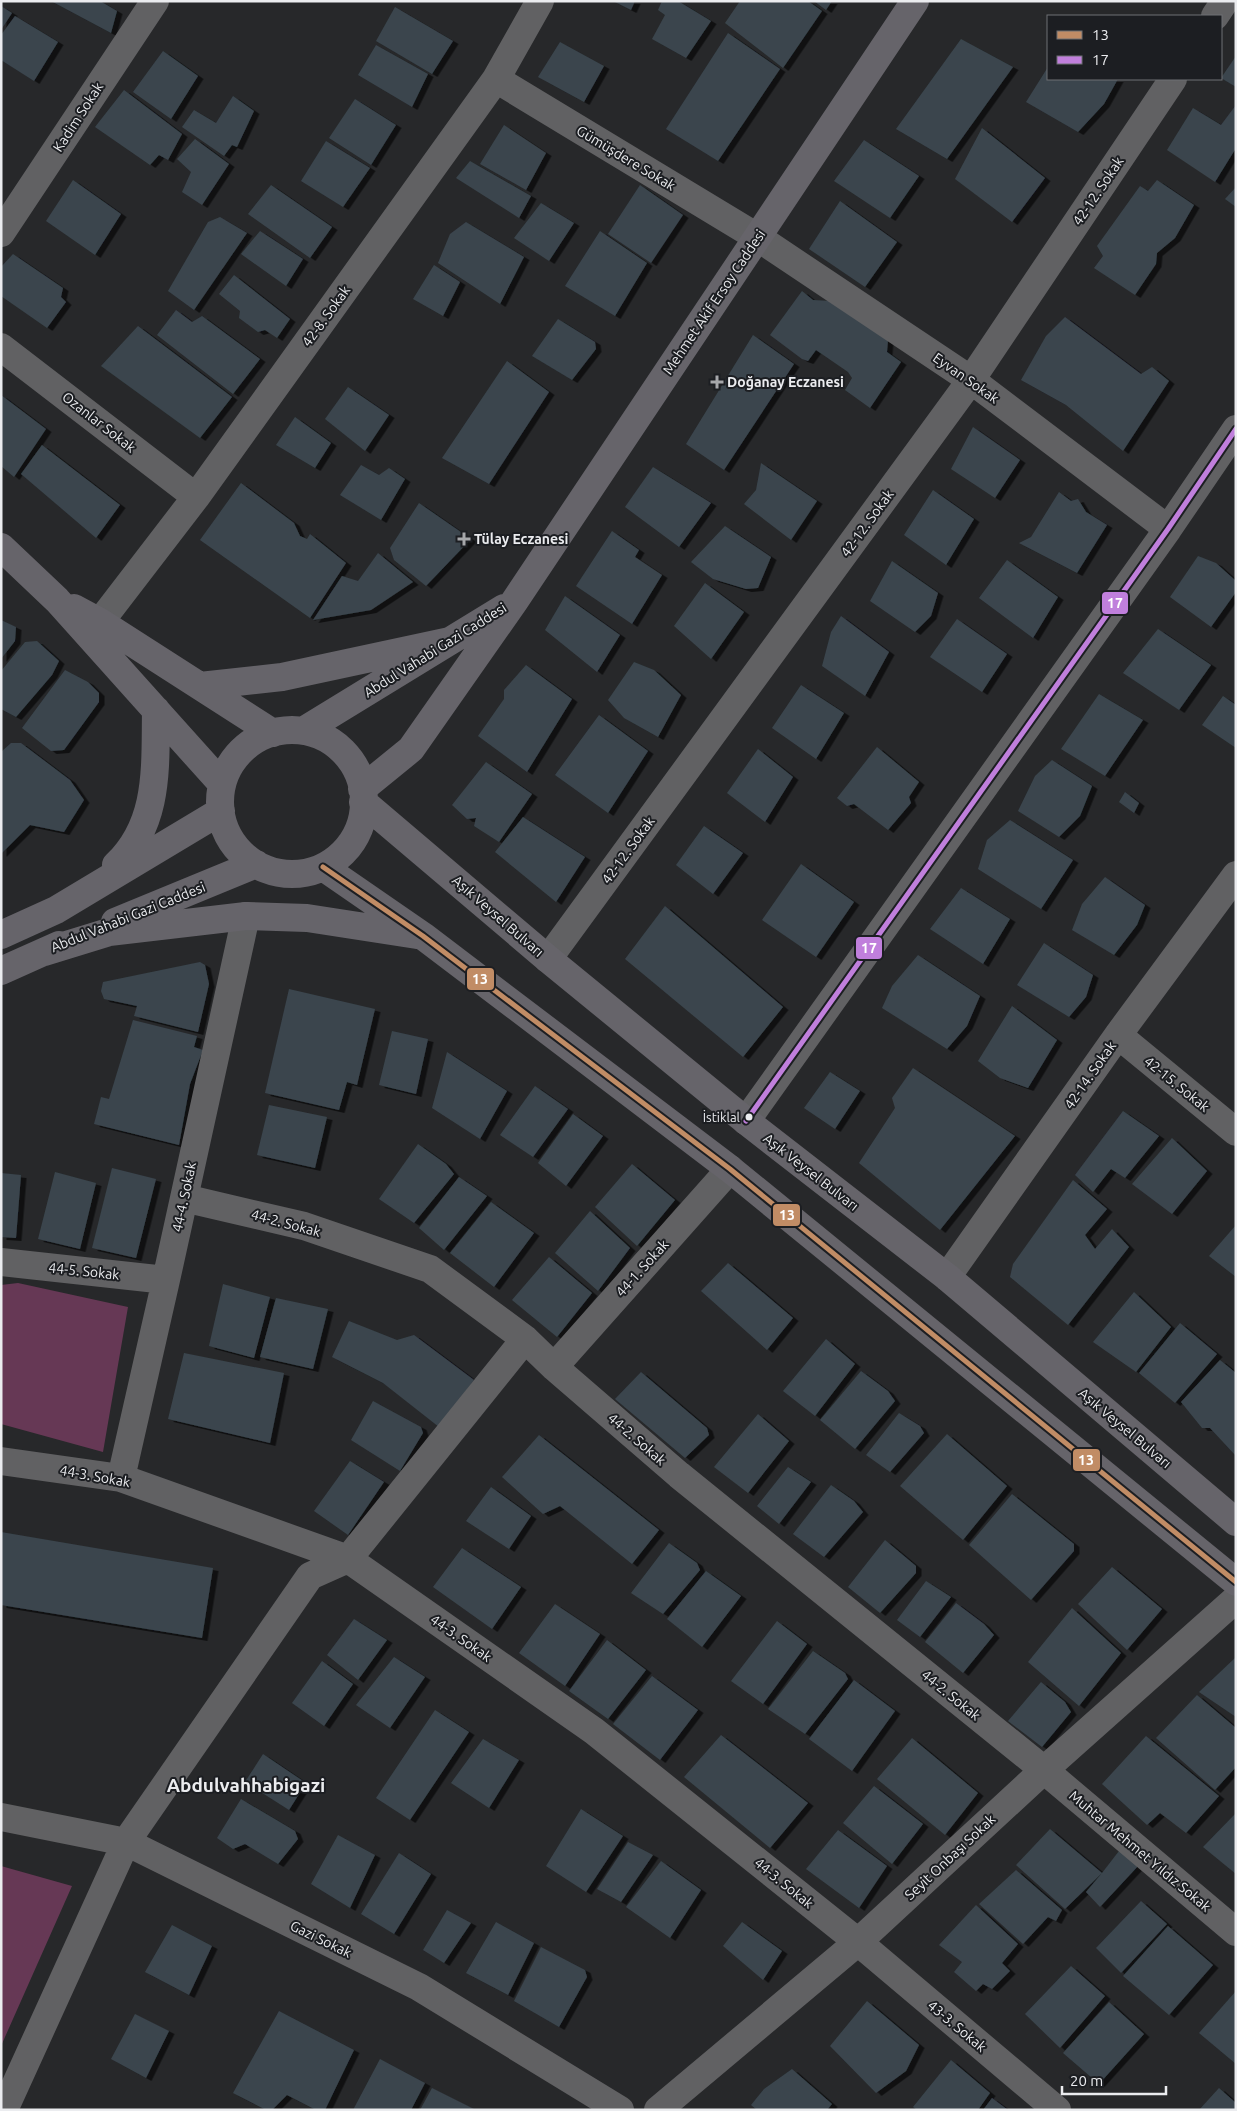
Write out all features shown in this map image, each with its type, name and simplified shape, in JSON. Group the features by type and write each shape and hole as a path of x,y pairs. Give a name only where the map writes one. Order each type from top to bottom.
{"main road":[{"name":"Mehmet Akif Ersoy Caddesi","path":"514,602 915,1"},
{"path":"1,547 57,600 222,784"},
{"path":"57,600 100,622 273,733"},
{"name":"Abdul Vahabi Gazi Caddesi","path":"303,731 514,602"},
{"name":"Abdul Vahabi Gazi Caddesi","path":"363,796 411,749 514,602"},
{"path":"200,686 282,677 450,641"},
{"path":"92,888 126,856 138,838 145,822 152,800 156,710"},
{"path":"303,731 323,737 340,749 354,765 363,796 362,820 350,844 336,860 307,873 286,874 266,869 256,864 233,844 224,825 221,811 222,784 231,764 244,748 273,733 303,731"},
{"name":"Aşık Veysel Bulvarı","path":"363,796 548,958 746,1121 947,1277 1236,1522"},
{"path":"1,935 56,910 221,811"},
{"name":"Abdul Vahabi Gazi Caddesi","path":"1,971 256,864"},
{"path":"323,867 423,936 730,1169 1236,1582"},
{"path":"44,952 109,932 246,916 306,918 423,936"}],"street":[{"name":"Kadim Sokak","path":"1,233 155,1"},
{"name":"42-8. Sokak","path":"100,622 196,497 496,79 540,1"},
{"path":"1216,15 1225,1"},
{"name":"Gümüşdere Sokak","path":"496,79 757,237"},
{"name":"42-12. Sokak","path":"548,958 971,380 1172,80"},
{"name":"Eyvan Sokak","path":"757,237 971,380 1168,529"},
{"name":"Ozanlar Sokak","path":"1,347 196,497"},
{"path":"746,1121 1168,529 1236,429"},
{"name":"42-14. Sokak","path":"947,1277 1118,1035 1236,875"},
{"name":"44-4. Sokak","path":"120,1478 166,1280 246,916"},
{"name":"42-15. Sokak","path":"1118,1035 1236,1132"},
{"name":"44-1. Sokak","path":"554,1367 730,1169"},
{"name":"44-2. Sokak","path":"184,1198 304,1226 430,1269 525,1339 554,1367 679,1474 1044,1770"},
{"name":"44-5. Sokak","path":"1,1262 166,1280"},
{"path":"4,2110 126,1842 310,1576 348,1559 525,1339"},
{"name":"44-3. Sokak","path":"1,1461 120,1478 348,1559 594,1731 858,1942"},
{"name":"Seyit Onbaşı Sokak","path":"658,2110 858,1942 1044,1770 1236,1599"},
{"name":"Muhtar Mehmet Yıldız Sokak","path":"1044,1770 1236,1932"},
{"name":"Gazi Sokak","path":"1,1817 126,1842 419,1988 620,2110"},
{"name":"43-3. Sokak","path":"858,1942 1057,2110"}],"shaded area":[{"path":"18,1283 128,1307 103,1452 1,1424 1,1285"},
{"path":"1,1866 72,1886 1,2046"}],"building":[{"path":"51,1 100,1 117,11 111,33"},
{"path":"613,1 635,1 631,10"},
{"path":"662,1 678,1 711,21 686,58 652,39 665,15 658,10"},
{"path":"740,1 808,1 822,11 783,68 725,23"},
{"path":"814,1 832,1 826,10"},
{"path":"1,6 12,13 1,30"},
{"path":"395,7 453,41 432,74 376,41"},
{"path":"15,16 58,42 34,81 1,60 1,35"},
{"path":"728,33 780,69 718,161 666,129"},
{"path":"961,39 1013,67 947,159 896,129"},
{"path":"560,42 604,66 584,102 538,77"},
{"path":"376,45 428,74 412,107 358,75"},
{"path":"163,51 198,76 171,119 133,92"},
{"path":"1236,56 1236,87 1222,79"},
{"path":"1047,69 1047,80 1117,80 1104,104 1078,132 1026,102"},
{"path":"124,90 182,134 168,160 159,155 150,165 95,127"},
{"path":"233,96 254,111 237,147 232,145 224,156 182,127 194,110 216,123"},
{"path":"355,99 396,125 371,165 329,138"},
{"path":"1236,105 1236,148 1215,182 1167,150 1193,108 1221,125"},
{"path":"504,125 546,153 526,190 480,164"},
{"path":"982,128 1045,178 1012,222 955,179"},
{"path":"195,139 229,164 202,205 182,192 191,172 177,159"},
{"path":"864,140 919,176 890,218 834,181"},
{"path":"326,141 370,168 343,207 301,181"},
{"path":"470,161 531,196 519,218 456,178"},
{"path":"73,180 121,214 95,255 46,221"},
{"path":"1157,180 1194,205 1175,238 1157,253 1156,264 1135,295 1094,268 1103,256 1097,246 1140,186 1148,191"},
{"path":"271,185 332,227 310,258 248,214"},
{"path":"640,185 683,215 651,263 608,234"},
{"path":"1236,187 1236,207 1225,199"},
{"path":"840,201 897,242 865,287 809,249"},
{"path":"541,203 574,223 549,261 514,238"},
{"path":"220,217 247,233 194,310 168,291 208,222"},
{"path":"466,222 524,257 500,304 438,263 450,234"},
{"path":"260,231 303,259 286,286 241,254"},
{"path":"600,231 647,263 615,316 565,286"},
{"path":"13,254 63,288 61,297 66,302 47,328 1,296 1,267"},
{"path":"434,265 460,282 443,316 413,299"},
{"path":"234,275 290,319 277,338 265,330 258,332 239,318 240,311 219,294"},
{"path":"802,291 813,300 831,301 888,340 887,352 901,362 870,408 845,390 852,378 848,372 816,350 808,361 802,359 770,335"},
{"path":"176,310 192,322 202,316 260,359 233,394 157,335"},
{"path":"1065,317 1141,374 1152,367 1169,381 1123,451 1066,405 1021,380 1046,336"},
{"path":"558,319 595,342 596,349 572,380 532,356"},
{"path":"138,326 232,397 200,438 101,366"},
{"path":"753,335 794,364 724,470 686,444"},
{"path":"507,361 549,392 489,484 442,458"},
{"path":"348,387 389,415 365,451 325,419"},
{"path":"1,395 46,429 14,477 1,466"},
{"path":"295,417 331,443 315,468 276,445"},
{"path":"973,427 1020,460 995,498 951,469"},
{"path":"42,445 120,505 96,538 21,474"},
{"path":"761,463 817,501 791,540 744,504 756,490"},
{"path":"361,465 379,475 389,468 405,479 381,520 340,495"},
{"path":"653,467 711,503 679,547 625,507"},
{"path":"241,483 294,523 300,536 307,539 310,534 346,563 310,618 200,540"},
{"path":"933,490 974,519 946,565 904,535"},
{"path":"1059,492 1071,501 1078,499 1086,512 1107,525 1077,573 1019,543 1031,537"},
{"path":"419,503 471,539 426,586 394,560 390,548"},
{"path":"725,526 771,557 758,588 746,589 713,579 691,562"},
{"path":"612,531 639,550 635,557 662,575 632,624 576,586"},
{"path":"378,553 413,582 371,610 313,620 342,576 358,581"},
{"path":"1198,556 1216,563 1236,581 1236,592 1211,627 1170,597"},
{"path":"1007,560 1058,597 1033,638 979,598"},
{"path":"892,561 938,593 931,616 915,632 870,601"},
{"path":"705,583 744,612 711,659 674,626"},
{"path":"565,596 620,635 597,672 545,630"},
{"path":"841,616 889,652 865,696 822,666 831,632"},
{"path":"957,619 1007,654 982,692 930,657"},
{"path":"1,620 16,627 15,641 1,659"},
{"path":"1158,629 1211,665 1179,710 1123,673"},
{"path":"37,641 59,661 52,675 16,717 1,709 1,671 25,642"},
{"path":"634,662 654,670 681,695 658,737 624,718 608,700"},
{"path":"526,665 572,699 527,772 478,736 504,699 504,690"},
{"path":"65,670 88,682 99,693 99,702 64,750 51,751 22,728"},
{"path":"801,685 844,713 816,759 772,728"},
{"path":"1099,694 1143,720 1105,776 1061,749"},
{"path":"1223,696 1236,705 1236,748 1202,725"},
{"path":"599,715 648,751 608,813 555,775"},
{"path":"11,743 21,743 70,780 84,800 64,832 30,825 1,854 1,752"},
{"path":"877,747 919,782 909,797 911,803 888,830 854,804 847,806 837,798"},
{"path":"758,749 793,777 765,822 727,793"},
{"path":"1052,760 1092,786 1080,816 1059,837 1018,811 1035,776"},
{"path":"486,762 532,794 499,842 474,826 476,818 467,819 452,805"},
{"path":"1125,792 1139,803 1134,813 1119,802"},
{"path":"523,817 585,857 556,902 495,852"},
{"path":"1010,820 1073,860 1041,909 978,869 987,840"},
{"path":"704,826 743,853 713,894 676,865"},
{"path":"801,864 854,902 816,957 762,920"},
{"path":"1105,877 1145,905 1137,925 1114,955 1072,930 1082,904"},
{"path":"961,888 1010,919 983,964 930,929"},
{"path":"665,906 783,1007 743,1057 625,959"},
{"path":"1044,943 1093,975 1086,997 1069,1017 1017,985"},
{"path":"918,955 980,996 967,1026 947,1049 882,1008 892,986"},
{"path":"200,962 205,965 209,984 198,1032 134,1016 137,1006 104,999 101,991 103,982"},
{"path":"289,989 375,1009 357,1085 347,1082 339,1110 265,1093"},
{"path":"1012,1006 1057,1040 1028,1088 1000,1078 978,1061"},
{"path":"133,1020 197,1036 194,1047 203,1050 190,1084 179,1145 94,1124 101,1097 109,1099"},
{"path":"392,1031 428,1039 416,1094 379,1085"},
{"path":"447,1052 507,1091 480,1139 432,1108"},
{"path":"913,1068 1015,1136 940,1230 859,1163 895,1108 892,1098"},
{"path":"830,1072 860,1091 835,1129 804,1108"},
{"path":"535,1086 568,1109 533,1157 500,1135"},
{"path":"269,1105 327,1117 315,1168 257,1155"},
{"path":"1123,1111 1159,1136 1125,1178 1111,1169 1093,1192 1075,1175"},
{"path":"573,1114 603,1136 566,1186 538,1163"},
{"path":"1172,1138 1207,1171 1172,1214 1132,1184"},
{"path":"418,1144 446,1164 454,1174 414,1223 379,1199"},
{"path":"632,1164 675,1200 637,1246 595,1207"},
{"path":"112,1168 156,1179 136,1258 92,1248"},
{"path":"55,1172 96,1183 80,1249 38,1239"},
{"path":"1,1173 21,1175 16,1238 1,1237"},
{"path":"459,1177 487,1196 444,1250 419,1228"},
{"path":"1073,1180 1107,1209 1085,1235 1095,1249 1112,1229 1129,1247 1068,1325 1010,1277 1013,1264"},
{"path":"491,1202 534,1233 494,1287 450,1253"},
{"path":"590,1211 630,1248 598,1291 555,1253"},
{"path":"1236,1225 1236,1277 1209,1256"},
{"path":"549,1257 592,1293 557,1337 512,1300"},
{"path":"728,1263 793,1318 767,1350 701,1291"},
{"path":"223,1284 270,1297 254,1358 209,1346"},
{"path":"1134,1292 1171,1327 1136,1372 1093,1342"},
{"path":"276,1298 328,1309 313,1369 260,1357"},
{"path":"349,1321 397,1340 414,1335 474,1380 439,1427 383,1383 332,1357"},
{"path":"1180,1323 1217,1354 1175,1403 1139,1373"},
{"path":"826,1339 855,1364 815,1416 783,1391"},
{"path":"184,1353 284,1373 270,1443 168,1419"},
{"path":"1220,1360 1236,1373 1236,1456 1210,1428 1202,1428 1181,1402"},
{"path":"861,1371 888,1391 895,1401 855,1449 820,1420"},
{"path":"641,1372 707,1428 709,1435 685,1458 615,1399"},
{"path":"373,1401 421,1427 423,1433 400,1471 351,1440"},
{"path":"899,1413 920,1426 924,1433 890,1472 866,1455"},
{"path":"758,1414 789,1441 748,1493 714,1467"},
{"path":"947,1434 1007,1486 963,1540 900,1486"},
{"path":"539,1435 659,1530 632,1564 560,1506 543,1514 502,1477"},
{"path":"350,1461 384,1482 348,1535 314,1511"},
{"path":"788,1467 811,1482 779,1524 757,1506"},
{"path":"831,1485 854,1501 863,1512 824,1557 793,1534"},
{"path":"491,1487 531,1516 509,1549 466,1521"},
{"path":"1012,1494 1074,1544 1074,1551 1031,1600 969,1545"},
{"path":"1,1532 213,1568 202,1638 1,1605"},
{"path":"885,1540 916,1566 916,1573 880,1613 848,1587"},
{"path":"669,1543 697,1563 700,1570 663,1614 631,1593"},
{"path":"462,1548 521,1587 492,1629 433,1587"},
{"path":"1112,1567 1162,1609 1127,1650 1078,1604"},
{"path":"706,1571 741,1596 702,1647 667,1619"},
{"path":"926,1581 951,1597 920,1637 897,1620"},
{"path":"956,1603 984,1624 994,1635 963,1673 925,1642"},
{"path":"555,1604 600,1634 565,1686 519,1653"},
{"path":"1072,1608 1121,1653 1079,1706 1028,1662"},
{"path":"354,1619 387,1640 358,1680 327,1655"},
{"path":"777,1621 807,1644 763,1704 731,1681"},
{"path":"607,1640 646,1670 608,1719 569,1691"},
{"path":"813,1651 845,1673 848,1679 805,1734 768,1709"},
{"path":"394,1657 425,1677 390,1728 356,1705"},
{"path":"1236,1659 1236,1717 1199,1692"},
{"path":"322,1661 353,1684 324,1726 292,1703"},
{"path":"652,1676 698,1710 660,1760 613,1724"},
{"path":"854,1680 895,1711 852,1771 809,1739"},
{"path":"1041,1682 1065,1702 1071,1712 1042,1747 1008,1721"},
{"path":"1197,1695 1236,1728 1236,1767 1215,1790 1156,1738"},
{"path":"435,1710 469,1732 410,1820 376,1798"},
{"path":"721,1735 808,1803 770,1848 684,1777"},
{"path":"1146,1736 1219,1796 1186,1833 1160,1813 1147,1825 1102,1784"},
{"path":"912,1738 978,1793 945,1835 877,1779"},
{"path":"483,1739 519,1760 489,1808 451,1783"},
{"path":"263,1754 306,1783 289,1810 245,1782"},
{"path":"874,1786 923,1824 892,1864 843,1823"},
{"path":"241,1799 295,1831 298,1839 278,1864 245,1844 233,1849 217,1838"},
{"path":"581,1809 623,1836 586,1892 546,1866"},
{"path":"1236,1813 1236,1874 1203,1847"},
{"path":"1050,1829 1102,1873 1065,1909 1016,1865"},
{"path":"838,1830 887,1866 859,1908 806,1869"},
{"path":"338,1835 375,1855 350,1908 311,1884"},
{"path":"628,1842 653,1855 621,1902 597,1889"},
{"path":"1119,1851 1139,1865 1100,1907 1086,1892"},
{"path":"399,1853 431,1874 394,1934 361,1914"},
{"path":"661,1861 701,1890 670,1938 626,1907"},
{"path":"1016,1870 1062,1910 1056,1921 1048,1917 1023,1944 979,1904"},
{"path":"1141,1901 1167,1924 1121,1973 1096,1948"},
{"path":"976,1905 1018,1944 1002,1963 1010,1971 992,1989 983,1984 976,1991 954,1972 962,1962 939,1945"},
{"path":"447,1910 471,1923 444,1963 423,1950"},
{"path":"496,1922 534,1943 508,1995 466,1973"},
{"path":"742,1922 782,1951 763,1980 723,1946"},
{"path":"172,1925 212,1946 189,1995 145,1972"},
{"path":"1168,1926 1213,1965 1169,2015 1123,1976"},
{"path":"541,1947 585,1970 587,1977 559,2027 514,2001"},
{"path":"1071,1966 1105,1996 1060,2048 1025,2014"},
{"path":"1236,1991 1236,2064 1199,2033"},
{"path":"867,2001 919,2045 906,2071 876,2093 830,2046"},
{"path":"1109,2002 1144,2034 1099,2084 1063,2053"},
{"path":"279,2011 354,2050 325,2110 316,2110 287,2095 272,2110 266,2110 233,2093"},
{"path":"135,2014 169,2031 146,2078 111,2059"},
{"path":"380,2059 425,2083 411,2110 353,2110"},
{"path":"951,2060 990,2093 978,2110 917,2110 913,2107"},
{"path":"792,2069 832,2104 827,2110 757,2110 751,2105 764,2089"},
{"path":"432,2088 476,2110 420,2110"},
{"path":"1219,2088 1236,2103 1236,2110 1199,2110"},
{"path":"992,2098 1008,2110 983,2110"}],"transit line":[{"name":"17","path":"746,1121 1168,529 1236,429"},
{"name":"13","path":"323,867 423,936 730,1169 1236,1582"}],"place":[{"name":"Doğanay Eczanesi","path":"717,382"},
{"name":"Tülay Eczanesi","path":"464,539"},
{"name":"İstiklal","path":"749,1117"}],"district":[{"name":"Abdulvahhabigazi","path":"246,1785"}]}
